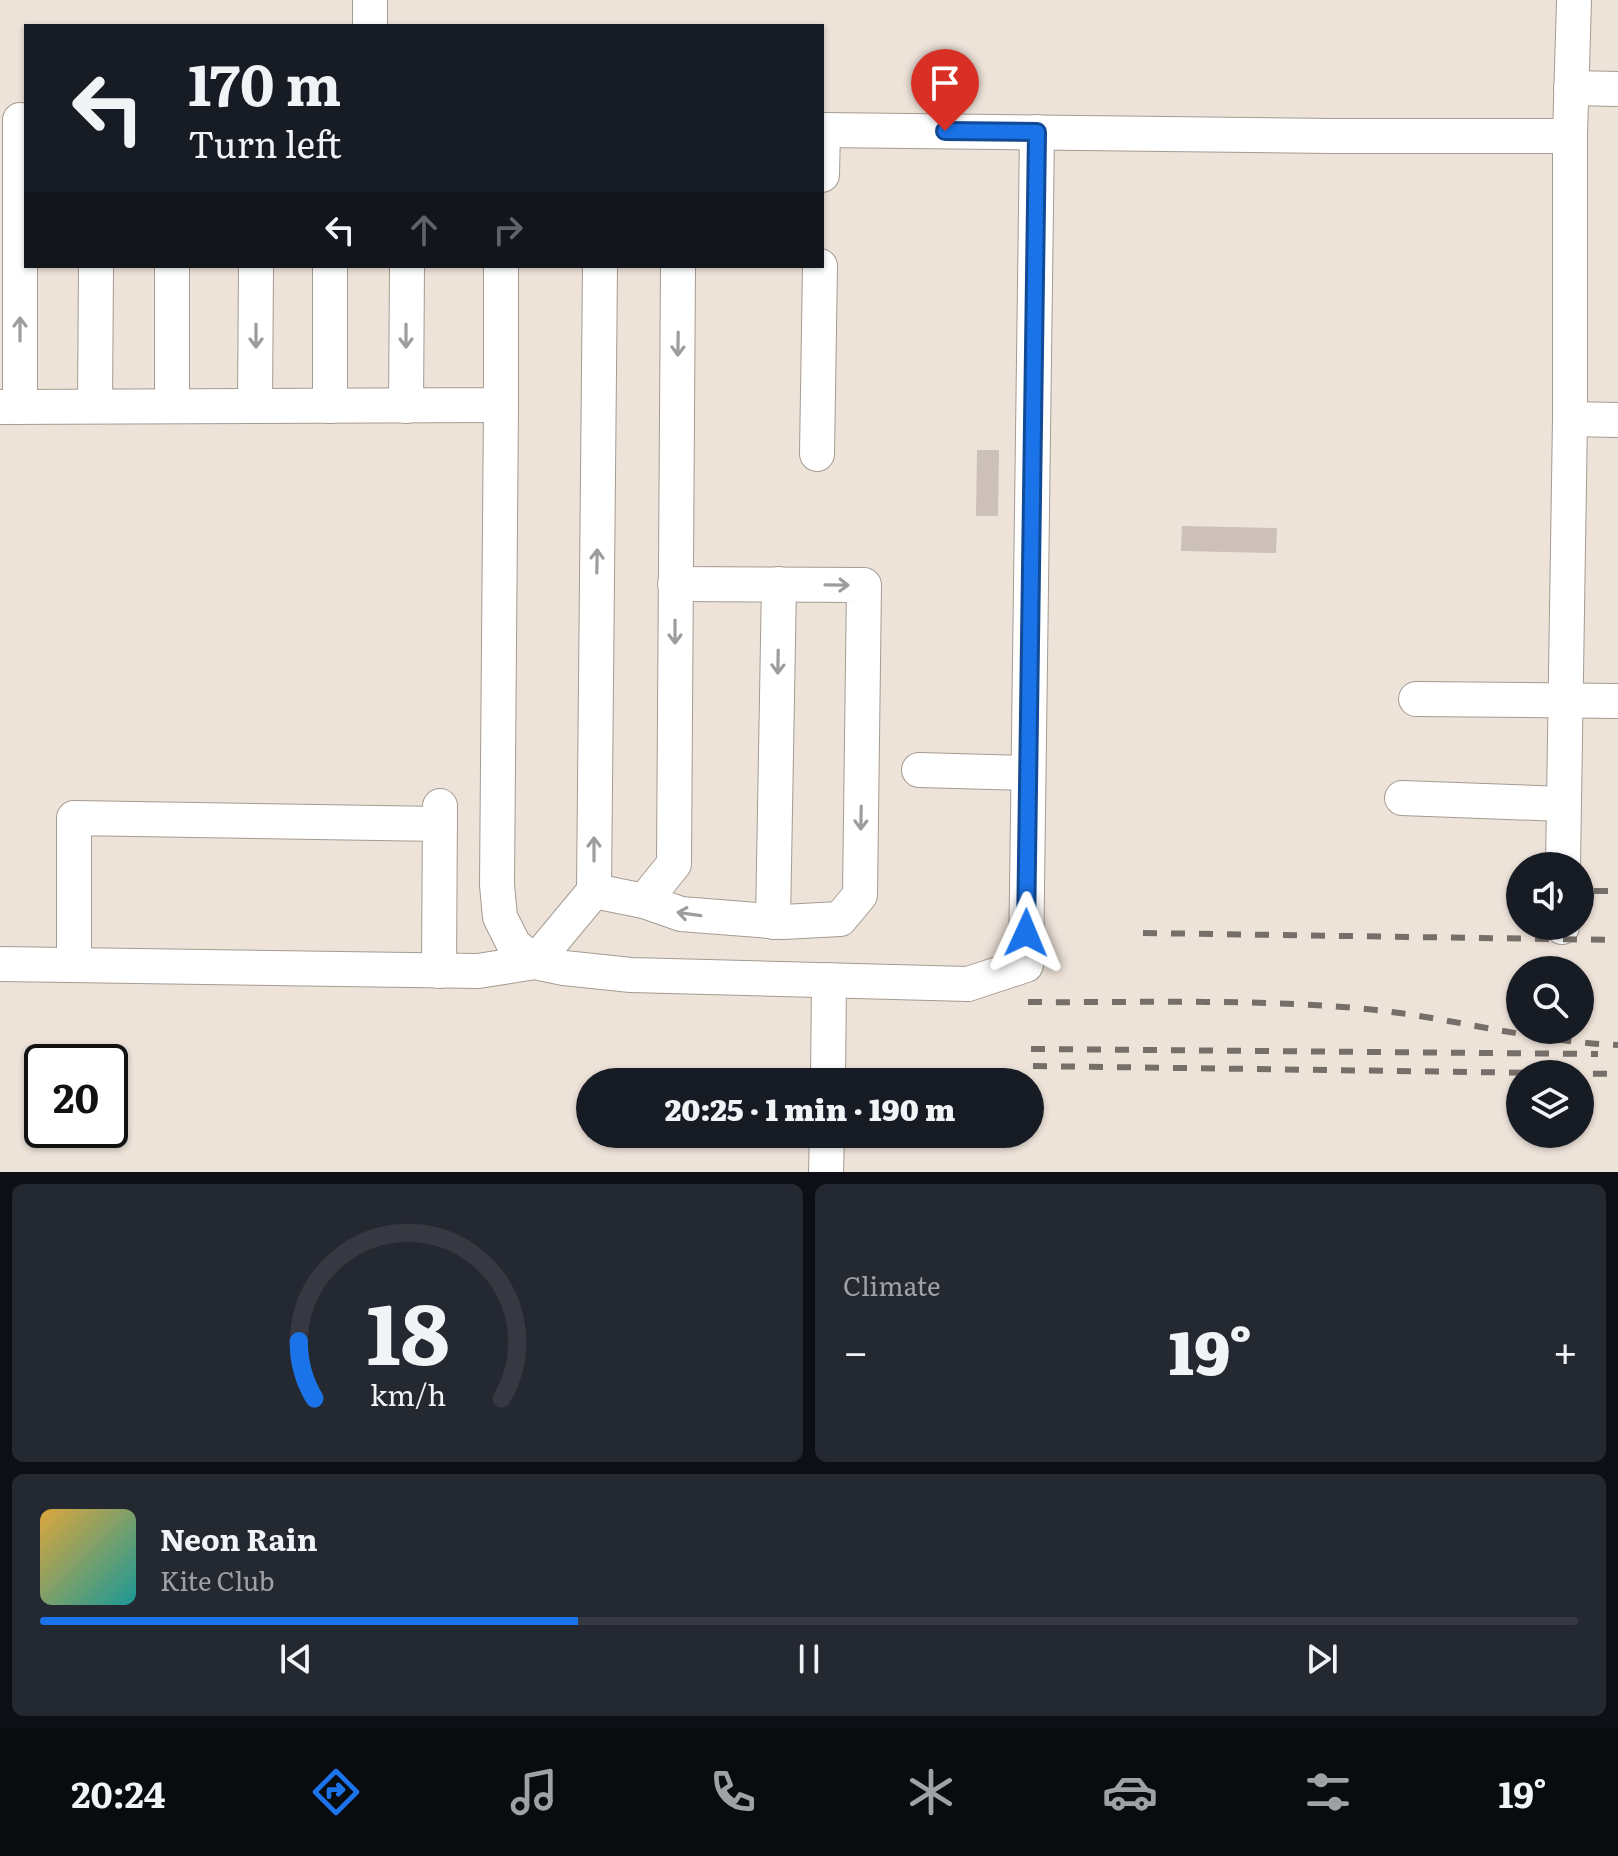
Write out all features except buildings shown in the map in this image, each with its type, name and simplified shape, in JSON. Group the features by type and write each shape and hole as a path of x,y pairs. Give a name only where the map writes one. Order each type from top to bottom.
{"lane":[{"path":"370,0 370,24"},
{"path":"1563,852 1574,0"},
{"path":"1571,88 1618,89"},
{"path":"15,120 10,407 501,405"},
{"path":"824,130 1570,136"},
{"path":"0,964 478,971 535,962 631,975 968,984 1026,965 1037,132"},
{"path":"95,406 96,268"},
{"path":"172,268 172,406"},
{"path":"255,406 256,268"},
{"path":"330,268 330,406"},
{"path":"406,406 407,268"},
{"path":"501,268 497,885 500,917 514,945 535,962"},
{"path":"535,962 594,891 600,268"},
{"path":"644,901 674,864 678,268"},
{"path":"817,454 820,268"},
{"path":"1570,419 1618,420"},
{"path":"594,891 644,901 681,914 773,922 840,919 860,895 864,585 675,584"},
{"path":"773,922 779,584"},
{"path":"1416,699 1618,701"},
{"path":"919,770 1028,773"},
{"path":"1402,798 1563,804"},
{"path":"74,965 74,818 440,815 439,971"},
{"path":"828,1068 829,980"},
{"path":"826,1172 827,1148"}],"railway":[{"path":"1594,891 1618,891"},
{"path":"1143,933 1618,940"},
{"path":"1028,1002 1246,1002 1333,1006 1406,1014 1557,1040 1618,1045"},
{"path":"1031,1049 1598,1054"},
{"path":"1033,1066 1618,1074"}],"route":[{"path":"945,131 1037,132 1026,933"}]}
